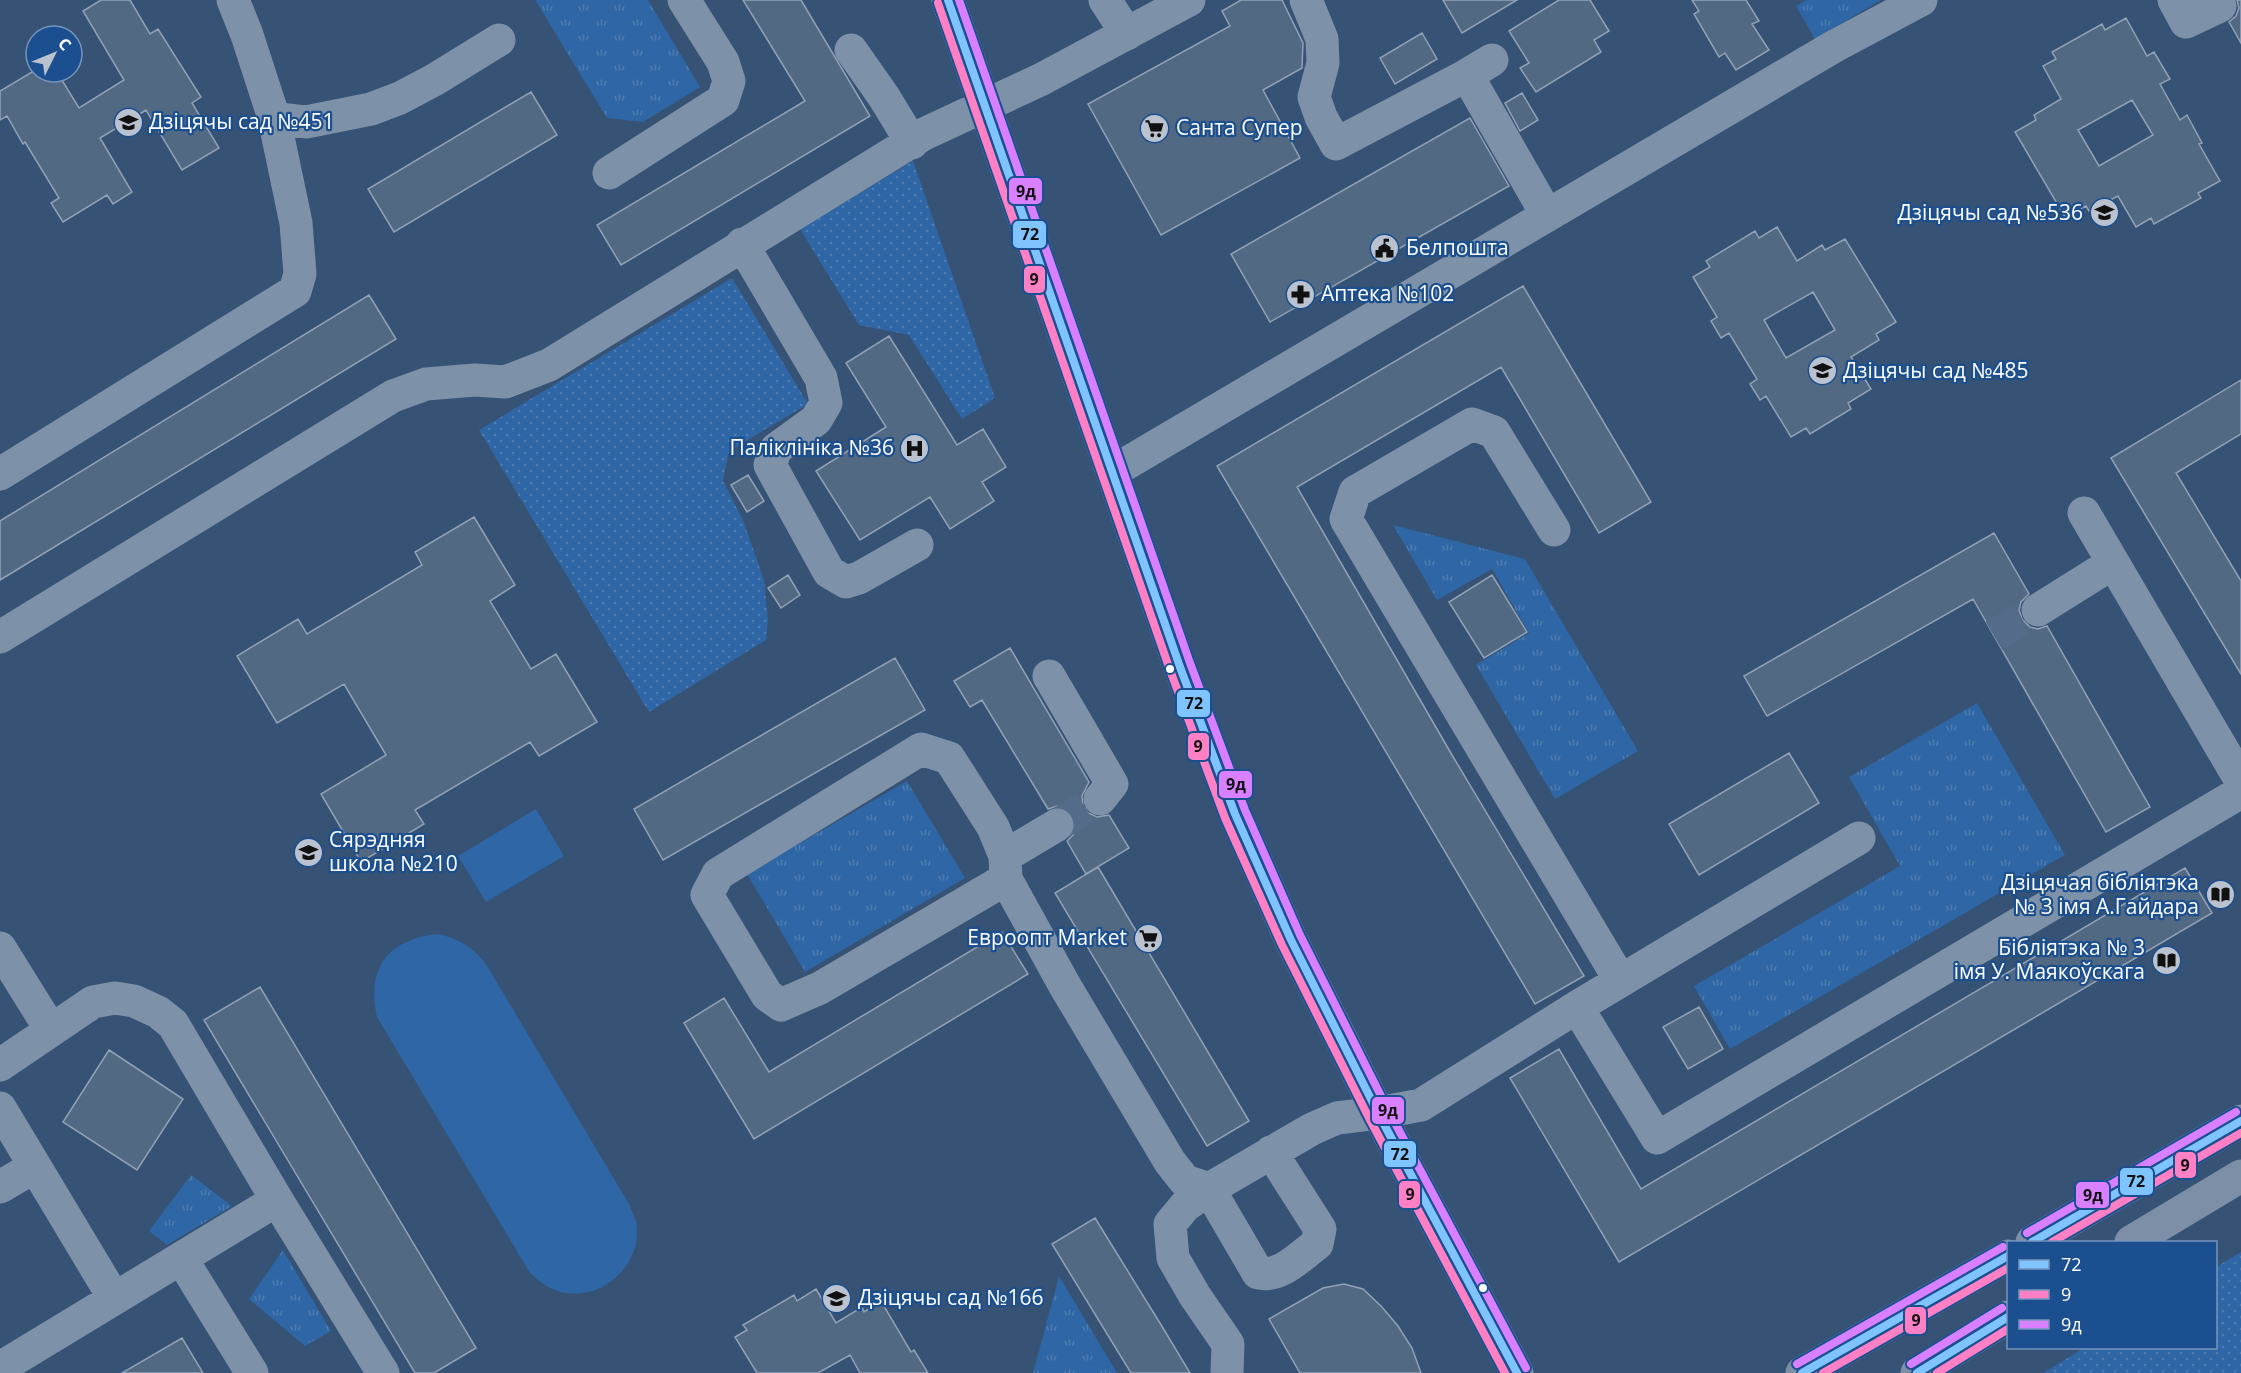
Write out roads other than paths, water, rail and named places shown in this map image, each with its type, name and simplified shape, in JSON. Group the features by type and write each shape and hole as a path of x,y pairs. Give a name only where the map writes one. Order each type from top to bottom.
{"main road":[{"path":"2034,1241 2241,1121"},
{"path":"2133,1241 2241,1176"},
{"path":"1802,1373 2007,1257"},
{"path":"1917,1373 2007,1318"}],"street":[{"path":"0,474 295,291 300,274 296,223 274,118 248,35 233,0"},
{"path":"609,173 723,100 729,81 723,62 684,0"},
{"path":"948,0 1180,667 1235,814 1291,940 1378,1113 1516,1373"},
{"path":"1105,0 1127,34"},
{"path":"0,637 393,396 426,384 475,380 505,382 549,365 924,134 985,107 1189,0"},
{"path":"1306,0 1322,39 1323,63 1314,97 1321,117 1336,144 1480,68 1546,216"},
{"path":"1112,472 1833,47 1921,0"},
{"path":"2174,0 2186,22 2220,6"},
{"path":"274,118 306,122 371,109 400,98 434,80 499,40"},
{"path":"850,50 884,97 912,143"},
{"path":"742,244 821,378 826,403 816,420 776,449 770,465 823,562 829,572 846,582 859,578 917,545"},
{"path":"1554,530 1494,432 1472,424 1355,492 1346,519 1620,980"},
{"path":"2084,513 2241,781"},
{"path":"2038,610 2113,563"},
{"path":"1049,676 1112,784 1100,799"},
{"path":"1058,825 1006,867 820,988 781,1005 767,995 707,895 718,874 921,749 949,758 993,827 1006,867 1065,986 1170,1162 1185,1181 1209,1189 1258,1273 1269,1275 1279,1271 1317,1244 1320,1229 1272,1152"},
{"path":"1577,1007 1657,1138 2241,792"},
{"path":"1227,1373 1228,1344 1195,1296 1173,1258 1170,1224 1185,1206 1209,1189 1312,1129 1338,1118 1421,1105 1620,980 1859,838"},
{"path":"0,948 51,1030"},
{"path":"0,1065 93,1002 115,998 135,1001 158,1012 173,1024 383,1373"},
{"path":"0,1108 114,1298"},
{"path":"0,1187 34,1167"},
{"path":"0,1368 277,1200"},
{"path":"181,1258 252,1373"}],"tunnel":[{"path":"1994,636 2038,610"},
{"path":"1057,825 1100,799"}],"place":[{"name":"Дзіцячы сад №451","path":"128,122"},
{"name":"Санта Супер","path":"1155,128"},
{"name":"Дзіцячы сад №536","path":"2104,213"},
{"name":"Белпошта","path":"1385,248"},
{"name":"Аптека №102","path":"1300,294"},
{"name":"Дзіцячы сад №485","path":"1822,371"},
{"name":"Паліклініка №36","path":"915,448"},
{"name":"Сярэдняя школа №210","path":"308,852"},
{"name":"Дзіцячая бібліятэка № 3 імя А.Гайдара","path":"2220,895"},
{"name":"Евроопт Market","path":"1148,938"},
{"name":"Бібліятэка № 3 імя У. Маякоўскага","path":"2166,960"},
{"name":"Дзіцячы сад №166","path":"837,1298"}]}
